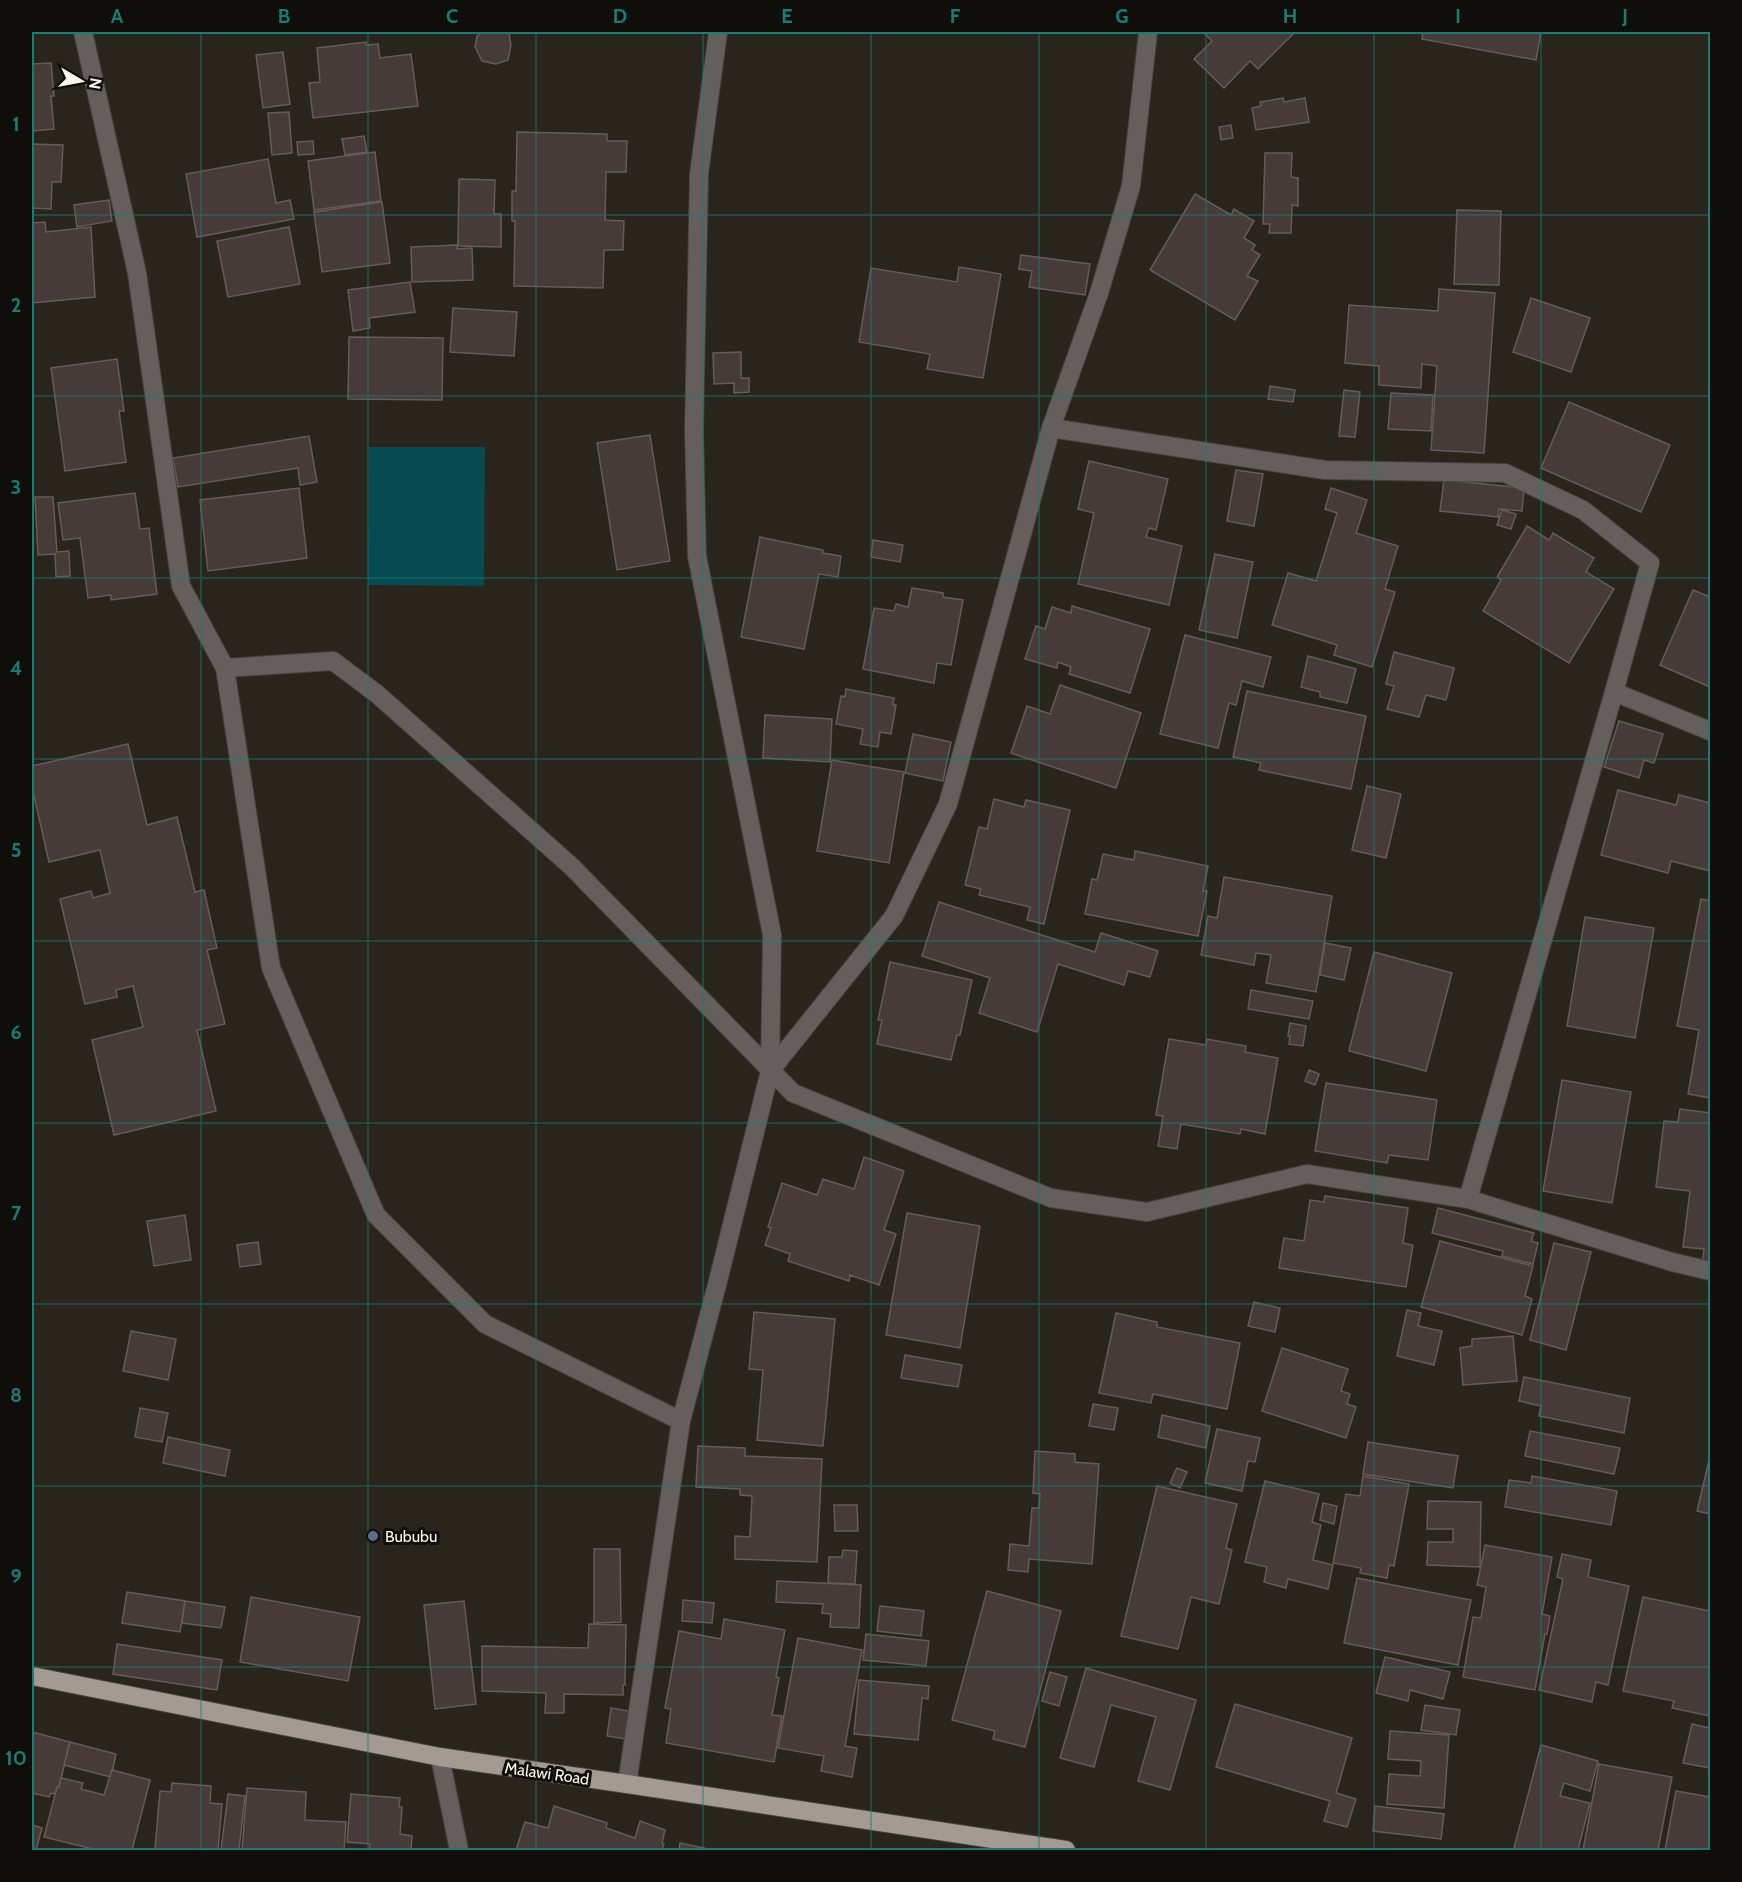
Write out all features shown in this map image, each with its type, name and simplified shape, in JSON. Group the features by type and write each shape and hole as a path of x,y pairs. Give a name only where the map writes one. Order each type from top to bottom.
{"main road":[{"name":"Malawi Road","path":"32,1676 440,1757 1066,1851"}],"street":[{"path":"83,32 138,273 181,586 225,668 271,968 376,1215 485,1324 681,1421"},
{"path":"627,1784 681,1421 770,1071 772,935 697,556 694,431 699,174 718,32"},
{"path":"770,1071 894,916 948,804 1051,428 1099,293 1131,186 1148,32"},
{"path":"1051,428 1325,470 1505,473 1583,510 1650,563 1468,1199"},
{"path":"225,668 333,661 376,694 571,866 793,1093 1051,1198 1148,1212 1307,1174 1468,1199 1672,1262 1710,1271"},
{"path":"1614,692 1710,731"},
{"path":"440,1757 459,1851"}],"water":[{"path":"369,447 485,447 484,586 368,585"}],"building":[{"path":"483,32 509,34 511,45 508,60 496,64 482,61 475,47 477,36"},
{"path":"1203,32 1295,32 1258,69 1250,61 1224,88 1194,59 1212,41"},
{"path":"1423,32 1541,32 1536,60 1422,39"},
{"path":"366,42 366,45 378,44 380,58 411,54 418,106 313,118 309,83 320,82 317,48"},
{"path":"283,52 290,104 263,108 256,55"},
{"path":"51,63 54,129 32,131 32,64"},
{"path":"1283,98 1284,102 1305,98 1309,122 1256,130 1252,108 1261,106 1260,102"},
{"path":"289,112 292,153 272,155 268,113"},
{"path":"1231,125 1233,138 1221,140 1219,127"},
{"path":"517,132 607,134 607,141 627,141 626,172 606,172 605,220 624,221 623,250 604,250 603,288 514,286 515,221 512,221 512,191 516,191"},
{"path":"364,136 367,152 345,155 342,139"},
{"path":"313,141 314,154 298,155 297,142"},
{"path":"32,144 63,145 61,182 52,182 51,209 32,208"},
{"path":"375,152 381,201 314,210 308,161"},
{"path":"1265,153 1292,153 1291,177 1298,178 1298,206 1292,205 1291,233 1269,233 1270,224 1263,224"},
{"path":"268,159 276,203 290,200 294,219 197,237 186,174"},
{"path":"459,179 495,180 494,214 501,214 501,247 458,246"},
{"path":"1195,194 1231,215 1234,209 1254,221 1244,238 1255,245 1252,250 1260,255 1247,276 1258,281 1235,320 1150,270"},
{"path":"109,200 112,221 77,227 74,205"},
{"path":"382,202 390,263 322,272 314,212"},
{"path":"1457,210 1501,211 1499,285 1454,284"},
{"path":"45,222 46,232 91,227 95,297 32,303 32,223"},
{"path":"289,227 300,284 228,297 217,241"},
{"path":"457,245 457,249 472,248 473,280 412,282 411,247"},
{"path":"1021,255 1090,264 1085,295 1029,287 1032,271 1019,269"},
{"path":"959,267 1001,274 983,378 927,369 930,354 859,342 871,268 957,282"},
{"path":"410,282 415,312 369,318 370,328 353,331 348,290"},
{"path":"1439,289 1495,293 1484,453 1431,450 1437,366 1422,364 1421,388 1379,385 1379,366 1345,363 1349,305 1438,311"},
{"path":"1531,298 1590,318 1571,372 1513,352"},
{"path":"453,308 517,312 514,356 450,352"},
{"path":"349,337 443,338 442,400 348,399"},
{"path":"741,352 741,378 749,378 749,392 734,393 734,383 714,384 713,353"},
{"path":"117,359 124,411 119,411 126,462 65,471 51,368"},
{"path":"1270,386 1295,390 1293,402 1268,399"},
{"path":"1344,390 1360,392 1355,437 1339,436"},
{"path":"1391,393 1433,395 1431,431 1388,429"},
{"path":"1569,402 1670,445 1641,512 1541,468"},
{"path":"650,435 670,561 617,570 597,443"},
{"path":"309,436 317,482 300,485 298,468 178,487 173,458"},
{"path":"1089,461 1168,479 1156,530 1149,528 1146,537 1182,546 1169,605 1078,584 1094,513 1078,509"},
{"path":"1236,470 1263,474 1254,526 1227,521"},
{"path":"1444,480 1524,488 1522,511 1499,509 1498,517 1440,511"},
{"path":"299,488 307,558 208,571 200,500"},
{"path":"1331,488 1367,500 1356,533 1398,546 1385,589 1395,592 1372,667 1334,655 1337,645 1272,625 1288,573 1316,581 1337,513 1325,509"},
{"path":"135,493 140,529 149,528 157,594 111,600 111,595 88,598 80,538 63,540 58,503"},
{"path":"35,497 53,497 57,552 69,551 70,576 56,577 55,554 38,555"},
{"path":"1502,510 1516,514 1511,529 1497,525"},
{"path":"1527,526 1549,540 1553,533 1594,558 1586,572 1614,589 1569,663 1483,611 1501,580 1497,577"},
{"path":"760,537 841,556 838,577 819,574 804,649 741,637"},
{"path":"873,540 903,545 900,562 871,557"},
{"path":"1215,554 1253,562 1237,638 1199,630"},
{"path":"912,588 943,593 943,597 963,600 951,665 937,663 934,683 863,669 874,608 894,611 896,604 908,607"},
{"path":"1693,590 1710,597 1710,687 1660,665"},
{"path":"1072,606 1150,629 1130,693 1069,674 1071,667 1058,662 1057,668 1025,659 1036,626 1045,629 1052,607 1071,613"},
{"path":"1185,635 1271,657 1263,687 1242,681 1236,705 1229,703 1218,748 1160,734"},
{"path":"1394,652 1454,668 1446,700 1426,695 1419,717 1387,709 1394,686 1386,684"},
{"path":"1308,656 1356,669 1347,703 1320,697 1320,692 1301,687"},
{"path":"1060,685 1141,713 1116,788 1011,753 1027,706 1050,714"},
{"path":"846,689 894,698 893,705 896,705 891,734 880,732 878,747 860,744 863,729 836,724 841,696 845,697"},
{"path":"1247,691 1366,716 1351,789 1259,770 1261,763 1233,757"},
{"path":"765,715 832,719 830,762 763,758"},
{"path":"1619,721 1663,734 1654,763 1644,760 1639,778 1604,767"},
{"path":"913,734 951,742 943,781 905,773"},
{"path":"128,744 147,825 177,817 195,892 204,890 217,948 207,950 225,1024 197,1030 216,1111 114,1135 92,1040 143,1027 133,986 116,990 117,997 85,1004 60,899 91,891 93,898 110,893 100,850 49,862 32,787 32,766"},
{"path":"832,760 904,772 889,863 817,851"},
{"path":"1367,786 1401,794 1386,858 1352,850"},
{"path":"1618,790 1676,805 1679,795 1710,803 1710,871 1671,861 1668,873 1601,855"},
{"path":"994,799 1024,807 1026,800 1070,810 1044,924 1027,920 1030,907 979,895 981,889 965,885 979,827 987,829"},
{"path":"1135,851 1208,866 1203,891 1207,891 1198,936 1085,914 1092,879 1097,880 1103,854 1134,860"},
{"path":"1224,877 1332,896 1316,992 1266,983 1271,955 1256,953 1254,965 1201,955 1208,916 1217,918"},
{"path":"1701,899 1710,901 1710,1098 1688,1094 1699,1030 1677,1026"},
{"path":"939,902 1095,952 1101,933 1158,951 1150,977 1128,971 1124,985 1058,964 1037,1032 979,1013 990,978 922,956"},
{"path":"1585,917 1654,928 1635,1038 1567,1026"},
{"path":"1325,943 1351,948 1344,980 1320,975"},
{"path":"1374,952 1452,973 1426,1071 1349,1051"},
{"path":"890,962 972,980 960,1035 957,1035 951,1060 877,1044 882,1020 878,1020"},
{"path":"1251,990 1313,1001 1309,1019 1248,1009"},
{"path":"1290,1023 1306,1026 1303,1046 1289,1044"},
{"path":"1169,1039 1206,1045 1207,1039 1246,1046 1245,1052 1278,1058 1265,1134 1241,1129 1240,1134 1181,1124 1177,1149 1158,1146 1163,1116 1156,1115"},
{"path":"1309,1070 1319,1074 1315,1085 1305,1081"},
{"path":"1562,1080 1631,1092 1612,1203 1543,1191"},
{"path":"1326,1083 1437,1100 1428,1160 1389,1155 1387,1163 1315,1151"},
{"path":"1680,1109 1710,1113 1710,1265 1702,1264 1704,1249 1683,1247 1690,1191 1656,1187 1664,1121 1678,1122"},
{"path":"864,1157 904,1171 884,1230 896,1234 879,1285 850,1275 849,1281 788,1261 790,1254 765,1245 771,1228 768,1227 782,1183 817,1195 823,1179 854,1189"},
{"path":"1325,1196 1408,1208 1403,1243 1413,1245 1406,1287 1279,1268 1284,1238 1304,1241 1310,1200 1324,1202"},
{"path":"1438,1208 1534,1233 1531,1241 1538,1243 1533,1264 1502,1256 1503,1251 1432,1233"},
{"path":"907,1213 980,1226 960,1348 886,1335"},
{"path":"185,1215 191,1260 154,1266 147,1221"},
{"path":"1440,1241 1533,1266 1525,1296 1532,1299 1522,1335 1421,1307"},
{"path":"258,1242 261,1264 240,1267 237,1245"},
{"path":"1554,1243 1591,1252 1566,1350 1530,1340"},
{"path":"1254,1302 1280,1308 1275,1332 1248,1326"},
{"path":"1407,1310 1421,1313 1418,1326 1442,1331 1434,1365 1397,1356"},
{"path":"754,1312 835,1319 823,1446 757,1440 763,1370 749,1369"},
{"path":"1116,1313 1157,1322 1157,1327 1240,1343 1227,1409 1153,1394 1151,1403 1099,1393"},
{"path":"131,1331 176,1339 168,1380 123,1371"},
{"path":"1513,1336 1517,1381 1463,1385 1460,1348 1472,1346 1472,1339"},
{"path":"1282,1348 1348,1369 1341,1391 1350,1394 1347,1404 1356,1407 1346,1438 1262,1411"},
{"path":"905,1355 962,1365 958,1387 901,1378"},
{"path":"1524,1377 1630,1398 1624,1433 1539,1416 1541,1406 1519,1401"},
{"path":"1093,1404 1118,1408 1114,1430 1089,1426"},
{"path":"140,1408 168,1413 162,1442 135,1437"},
{"path":"1162,1415 1210,1426 1206,1448 1158,1437"},
{"path":"1217,1429 1260,1438 1255,1462 1248,1461 1242,1491 1205,1483"},
{"path":"1530,1431 1620,1448 1614,1474 1525,1456"},
{"path":"168,1437 230,1450 225,1476 163,1463"},
{"path":"1368,1442 1458,1456 1453,1488 1363,1474"},
{"path":"698,1446 745,1448 745,1456 822,1459 817,1562 735,1559 735,1536 750,1537 752,1496 740,1495 740,1489 696,1487"},
{"path":"1035,1451 1075,1454 1075,1462 1099,1464 1092,1564 1029,1559 1028,1572 1008,1570 1010,1544 1029,1546 1032,1508 1039,1508 1040,1494 1033,1493"},
{"path":"1710,1456 1710,1514 1697,1511"},
{"path":"1177,1468 1187,1472 1180,1488 1170,1483"},
{"path":"1363,1476 1409,1484 1394,1566 1389,1565 1387,1578 1360,1573 1361,1568 1333,1563 1346,1494 1360,1496"},
{"path":"1532,1476 1617,1491 1611,1525 1505,1507 1509,1480 1531,1483"},
{"path":"1265,1481 1319,1494 1312,1522 1321,1525 1313,1560 1333,1565 1328,1589 1288,1579 1286,1588 1264,1582 1267,1567 1245,1562"},
{"path":"1157,1486 1237,1504 1226,1548 1232,1550 1219,1604 1191,1597 1178,1649 1121,1636"},
{"path":"1428,1501 1481,1502 1480,1567 1427,1565 1428,1542 1453,1542 1453,1529 1427,1529"},
{"path":"1323,1503 1337,1506 1334,1524 1320,1520"},
{"path":"834,1505 857,1505 858,1531 835,1531"},
{"path":"1485,1545 1552,1557 1542,1614 1550,1616 1535,1690 1463,1677 1473,1617 1481,1618 1486,1587 1477,1585"},
{"path":"594,1549 620,1549 621,1622 594,1623"},
{"path":"843,1550 857,1551 855,1584 828,1583 829,1557 842,1557"},
{"path":"1562,1554 1591,1560 1588,1577 1629,1586 1608,1685 1596,1682 1592,1702 1539,1690 1563,1579 1557,1577"},
{"path":"1357,1578 1471,1600 1458,1665 1344,1643"},
{"path":"777,1581 861,1585 859,1628 830,1627 831,1614 822,1613 823,1604 776,1602"},
{"path":"987,1591 1061,1611 1025,1747 993,1739 995,1731 952,1720"},
{"path":"127,1592 185,1601 180,1632 122,1623"},
{"path":"251,1597 360,1617 348,1681 240,1662"},
{"path":"1643,1597 1710,1611 1710,1716 1672,1708 1674,1701 1623,1691"},
{"path":"683,1600 714,1603 712,1623 682,1621"},
{"path":"185,1601 225,1607 221,1628 182,1623"},
{"path":"464,1601 476,1704 435,1709 424,1605"},
{"path":"880,1606 924,1611 921,1636 877,1631"},
{"path":"724,1619 785,1630 772,1715 782,1716 774,1762 666,1743 671,1709 665,1708 679,1631 721,1639"},
{"path":"589,1624 626,1625 623,1695 564,1694 564,1713 545,1713 546,1693 482,1691 482,1646 588,1648"},
{"path":"866,1634 929,1641 926,1666 863,1660"},
{"path":"798,1638 862,1650 845,1746 857,1748 852,1777 821,1771 824,1756 778,1748"},
{"path":"117,1644 222,1660 217,1690 113,1674"},
{"path":"1385,1657 1450,1672 1443,1699 1410,1690 1408,1701 1376,1693"},
{"path":"1086,1668 1196,1700 1170,1790 1138,1781 1156,1717 1111,1705 1094,1767 1060,1758"},
{"path":"1050,1672 1067,1677 1059,1706 1042,1701"},
{"path":"859,1680 929,1686 928,1699 922,1698 918,1740 854,1734"},
{"path":"1235,1704 1352,1738 1336,1793 1356,1799 1347,1827 1324,1821 1330,1801 1216,1767"},
{"path":"1425,1705 1460,1710 1456,1735 1421,1730"},
{"path":"611,1708 629,1711 625,1739 607,1736"},
{"path":"1692,1724 1710,1728 1710,1768 1683,1763"},
{"path":"1390,1731 1449,1735 1444,1808 1387,1804 1389,1774 1420,1776 1421,1761 1388,1759"},
{"path":"32,1732 70,1742 59,1787 55,1794 51,1793 49,1797 32,1793"},
{"path":"70,1742 116,1754 111,1777 64,1765"},
{"path":"1541,1745 1598,1761 1590,1791 1564,1783 1560,1796 1590,1803 1578,1850 1514,1848"},
{"path":"1599,1764 1672,1777 1658,1850 1583,1850"},
{"path":"112,1770 150,1780 132,1850 97,1850 44,1837 61,1778 83,1783 81,1789 104,1795"},
{"path":"172,1783 211,1786 210,1803 222,1804 218,1850 155,1849 160,1791 171,1792"},
{"path":"247,1788 306,1792 305,1820 346,1822 344,1850 242,1850"},
{"path":"1676,1791 1710,1797 1710,1850 1665,1850"},
{"path":"228,1794 245,1796 239,1850 221,1850"},
{"path":"351,1794 400,1798 399,1807 402,1807 400,1834 412,1836 411,1850 369,1850 370,1844 347,1842"},
{"path":"554,1806 607,1823 606,1828 635,1838 640,1821 665,1830 662,1850 516,1850 525,1822 548,1828"},
{"path":"1375,1806 1444,1814 1441,1839 1373,1831"},
{"path":"32,1825 42,1828 36,1850 32,1850"},
{"path":"680,1843 713,1850 679,1850"}],"place":[{"name":"Bububu","path":"373,1536"}]}
